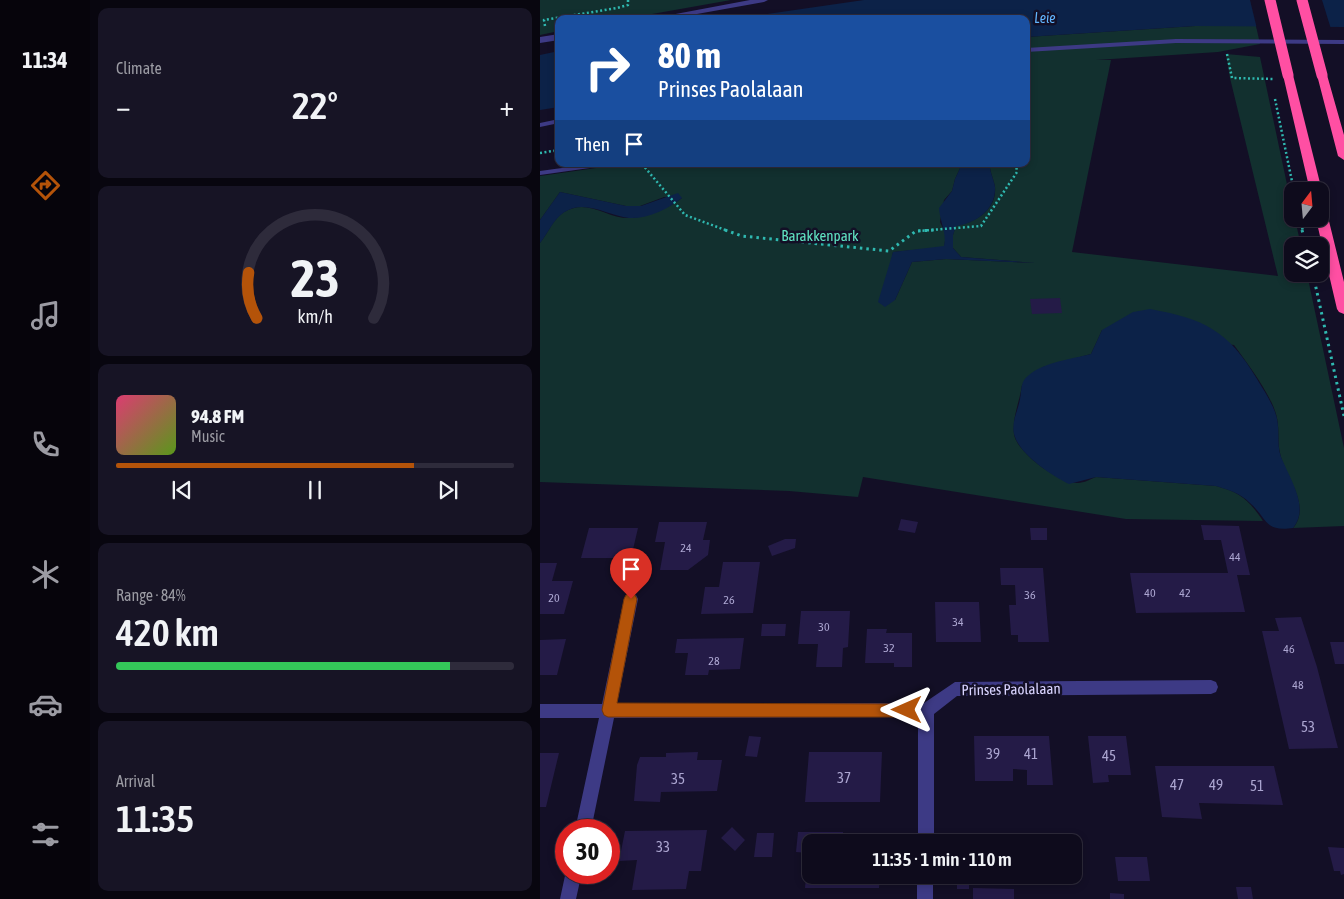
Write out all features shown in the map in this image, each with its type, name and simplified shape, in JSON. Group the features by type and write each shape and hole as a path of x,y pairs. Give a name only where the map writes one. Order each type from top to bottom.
{"highway":[{"path":"1270,0 1314,182"},
{"path":"1302,0 1344,156"},
{"path":"1325,228 1344,309"}],"street":[{"path":"676,15 764,0"},
{"path":"540,40 554,37"},
{"path":"585,819 631,599"},
{"name":"Prinses Paolalaan","path":"926,710 955,689 1211,687"},
{"path":"540,711 926,710 926,834"},
{"path":"568,899 571,884"},
{"path":"925,884 925,899"}],"lane":[{"path":"1030,50 1176,42 1344,42"},
{"path":"540,124 555,122"},
{"path":"540,173 583,167"}],"path":[{"path":"570,15 611,10 628,5 628,0"},
{"path":"554,37 544,20 555,18"},
{"path":"1224,41 1232,78 1274,79 1275,88"},
{"path":"1275,96 1292,182"},
{"path":"540,153 555,151"},
{"path":"645,167 685,215 742,236 889,251 916,231 981,226 1016,172 1016,167"},
{"path":"1314,282 1344,416"}],"green space":[{"path":"540,0 731,0 647,15 555,15 555,32 540,35"},
{"name":"Barakkenpark","path":"1195,26 1256,26 1260,44 1218,52 1096,60 1111,60 1072,252 1278,276 1230,78 1226,54 1260,57 1286,182 1284,182 1284,228 1297,228 1299,237 1284,237 1284,282 1309,282 1344,448 1344,526 1293,528 1300,510 1299,500 1280,453 1276,414 1264,388 1234,345 1102,330 1091,354 1043,367 1022,385 1015,415 1014,434 1022,449 1030,458 1050,473 1070,482 1080,483 1096,477 1224,488 1238,494 1248,502 1263,521 1126,519 863,477 858,497 789,491 540,482 540,243 557,218 573,208 590,208 614,216 632,218 658,211 682,198 664,197 640,206 626,206 560,192 540,220 540,176 603,167 961,167 952,191 944,200 940,222 946,235 944,247 893,252 890,267 895,300 912,262 946,259 1035,263 961,257 953,248 953,235 956,225 978,218 993,202 995,187 990,167 1030,167 1030,37"}],"water":[{"name":"Leie","path":"864,0 1344,0 1344,27 1195,26 1030,37 1030,15 760,15"},
{"path":"555,52 555,108 540,110 540,55"},
{"path":"961,167 990,167 995,187 992,202 983,214 971,222 956,226 953,235 953,248 961,257 1036,263 946,259 912,262 895,300 885,307 878,302 893,252 944,246 945,237 939,208 952,191"},
{"path":"560,192 626,206 641,206 678,193 682,198 657,212 636,218 621,217 588,207 571,209 556,219 540,243 540,220"},
{"path":"1150,309 1185,317 1213,329 1236,349 1246,362 1269,399 1277,418 1281,457 1297,493 1299,503 1300,512 1293,528 1284,529 1271,526 1242,497 1230,490 1216,486 1096,477 1069,484 1054,476 1030,458 1018,444 1013,427 1022,386 1026,377 1050,364 1091,354 1102,330 1133,312"}],"pier":[{"path":"1250,0 1322,0 1331,29 1257,29"}],"building":[{"path":"1060,298 1062,313 1032,314 1030,299"},
{"path":"901,519 918,522 915,533 898,530"},
{"path":"659,522 707,522 703,540 710,540 708,555 688,570 660,570 665,542 655,542"},
{"path":"1201,525 1239,526 1250,575 1237,575 1245,612 1136,613 1130,573 1228,573 1221,540 1204,540"},
{"path":"589,528 638,528 631,558 581,558"},
{"path":"1030,528 1047,528 1047,540 1031,540"},
{"path":"785,539 796,539 795,548 772,556 768,546"},
{"path":"723,562 760,562 753,613 701,614 705,587 719,587"},
{"path":"540,563 557,563 552,581 573,581 564,614 540,614"},
{"path":"1000,568 1043,568 1049,642 1018,642 1018,635 1011,635 1009,605 1016,605 1015,585 1001,585"},
{"path":"935,602 979,602 981,642 936,642"},
{"path":"801,611 850,611 848,647 843,648 842,667 816,667 818,644 798,644"},
{"path":"1301,617 1317,667 1338,748 1289,749 1262,631 1279,631 1275,618"},
{"path":"762,624 786,624 785,636 761,636"},
{"path":"867,629 887,629 886,633 912,633 912,667 894,667 894,663 865,663"},
{"path":"744,638 740,669 709,670 708,675 685,675 688,653 675,653 677,639"},
{"path":"566,639 557,675 540,675 540,640"},
{"path":"1330,642 1344,642 1344,664 1335,664"},
{"path":"749,736 761,737 757,757 745,756"},
{"path":"974,736 1049,736 1053,785 1027,785 1027,770 1013,769 1013,781 975,781"},
{"path":"1088,736 1126,736 1131,775 1108,775 1109,782 1093,783"},
{"path":"698,752 697,760 722,760 717,791 661,792 660,802 634,801 637,765 640,757 666,757 666,753"},
{"path":"809,752 882,752 880,802 805,802"},
{"path":"540,753 559,753 546,807 540,807"},
{"path":"1155,766 1274,766 1283,805 1199,803 1202,819 1162,817"},
{"path":"732,827 745,840 735,851 721,838"},
{"path":"707,830 701,871 689,871 686,889 632,890 637,860 620,861 625,831"},
{"path":"798,832 843,832 843,834 802,834 802,852 796,852"},
{"path":"757,833 774,833 772,857 754,857"},
{"path":"1328,847 1344,848 1344,874 1341,875 1340,871 1334,871"},
{"path":"1115,857 1147,857 1150,881 1118,881"},
{"path":"805,884 879,884 879,888 805,888"},
{"path":"957,884 969,884 969,889 957,889"},
{"path":"1236,887 1251,887 1253,899 1238,899"},
{"path":"973,888 1014,889 1014,899 973,899"},
{"path":"1110,893 1124,894 1124,899 1110,899"}],"route":[{"path":"631,599 608,710 907,710"}]}
